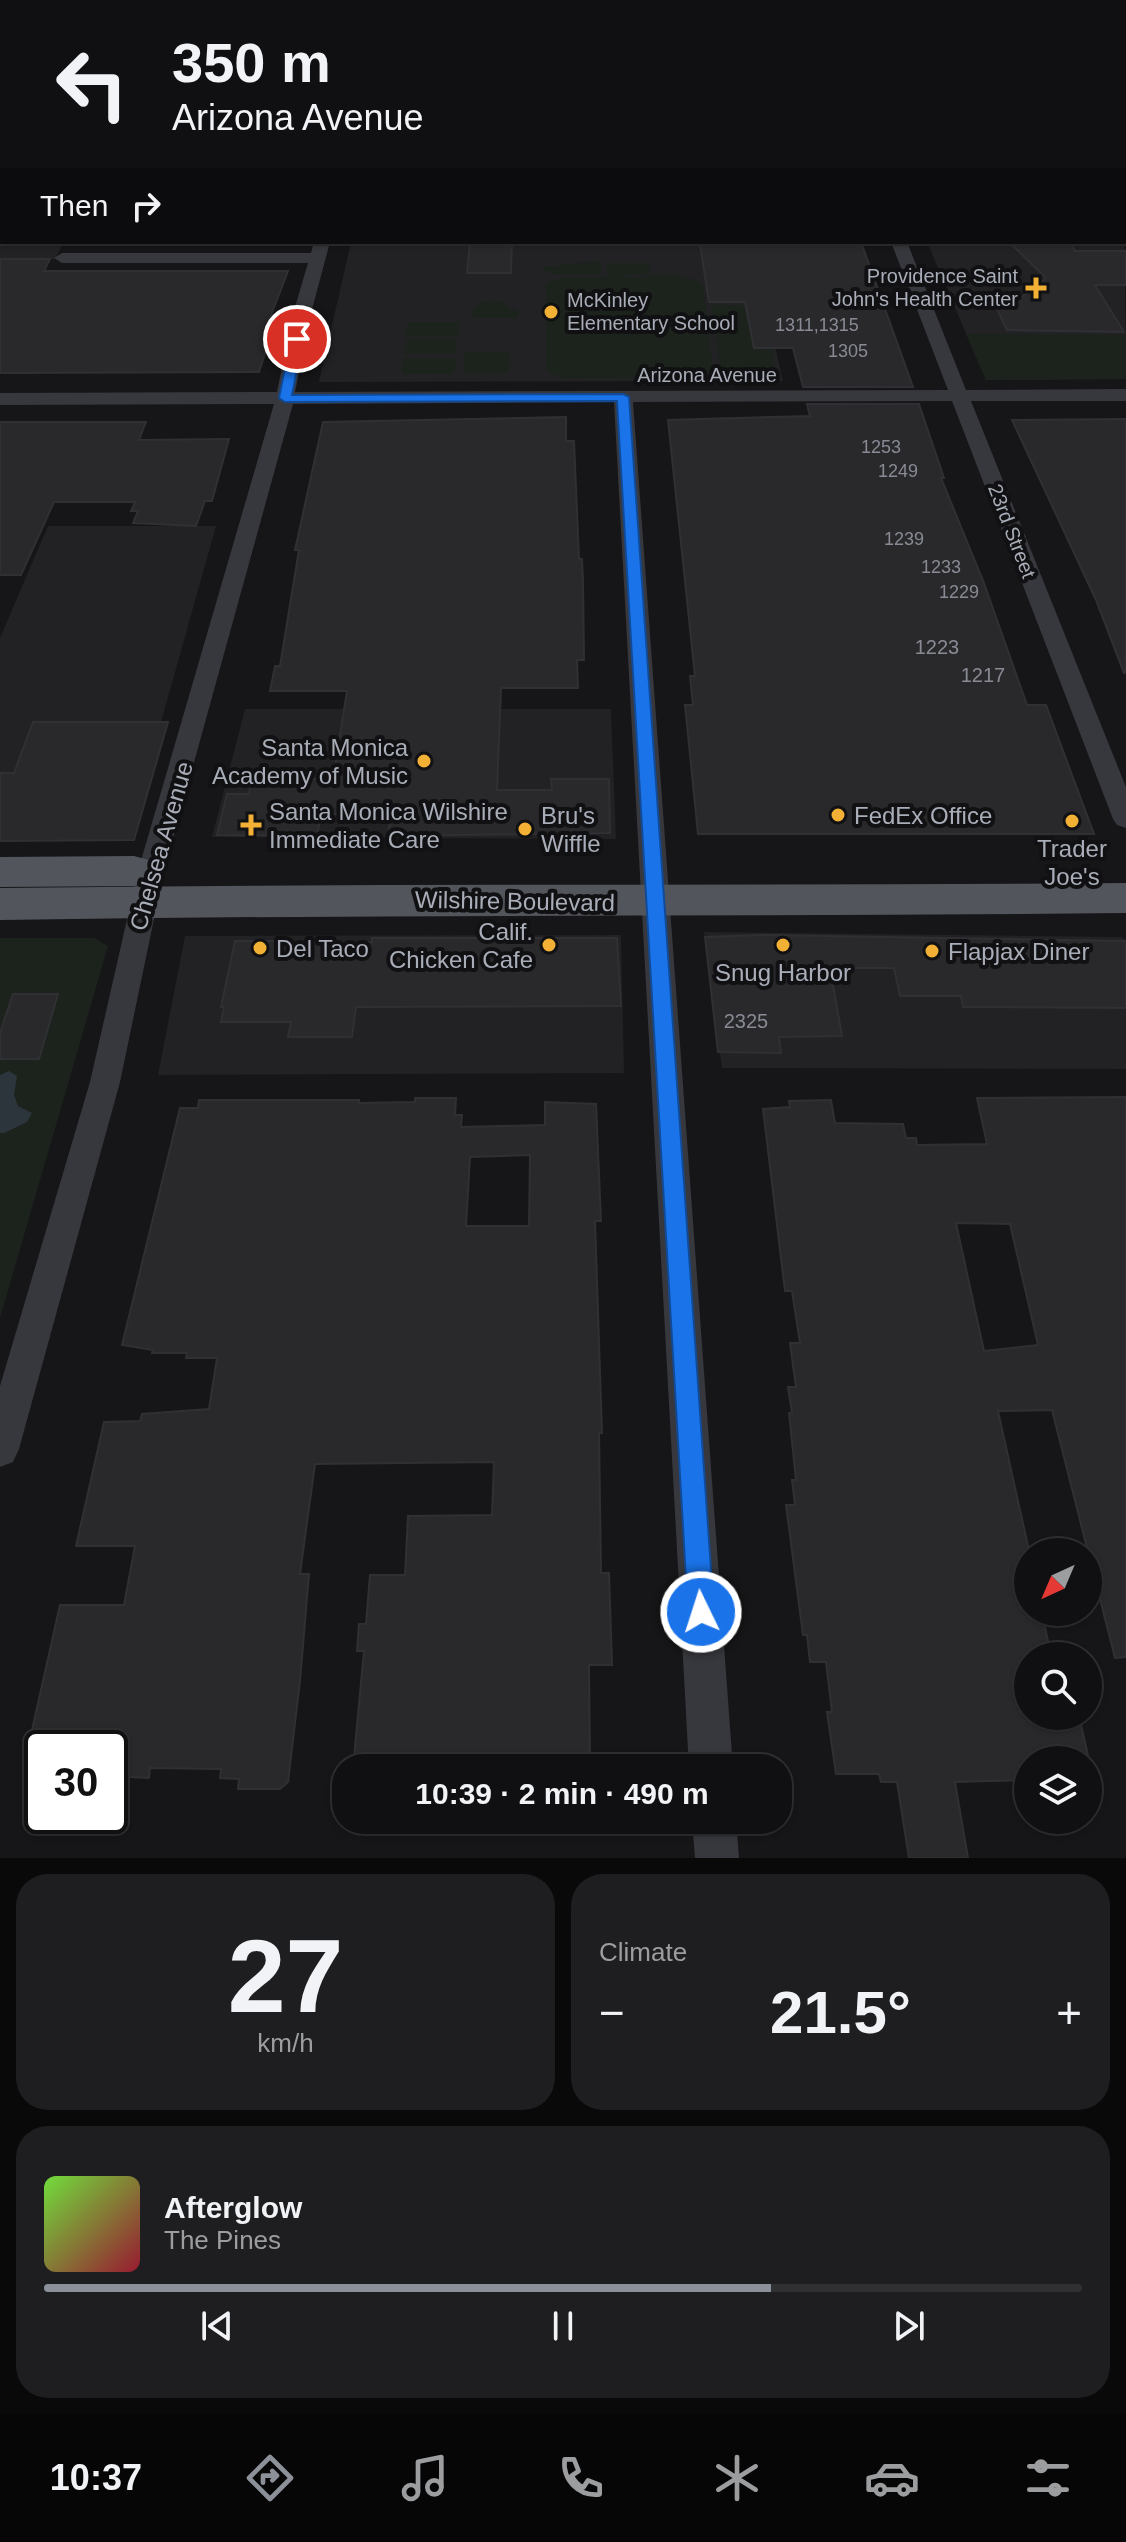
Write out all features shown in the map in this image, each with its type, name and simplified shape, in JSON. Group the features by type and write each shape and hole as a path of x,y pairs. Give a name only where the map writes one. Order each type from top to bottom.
{"main road":[{"name":"Wilshire Boulevard","path":"0,872 331,899 1126,874"},
{"name":"Wilshire Boulevard","path":"0,904 147,886"},
{"name":"Wilshire Boulevard","path":"655,888 1126,898"}],"street":[{"name":"23rd Street","path":"900,244 1126,819"},
{"path":"62,258 319,250"},
{"name":"Chelsea Avenue","path":"0,1449 105,1082 147,886 285,398 319,250"},
{"name":"Arizona Avenue","path":"0,399 1126,395"},
{"path":"623,397 710,1754"},
{"path":"715,1834 717,1858"}],"shaded area":[{"path":"0,244 63,244 55,259 0,259"},
{"name":"McKinley Elementary School","path":"351,244 751,244 783,381 319,382"},
{"name":"Providence Saint John's Health Center","path":"928,244 1125,244 1126,379 986,380"},
{"path":"601,262 602,273 576,276 543,272 543,266"},
{"path":"606,263 649,263 650,274 626,277 687,277 703,285 713,371 698,377 564,378 546,371 546,283 561,278 607,277"},
{"path":"489,301 499,301 518,312 518,318 473,318 473,310"},
{"path":"711,305 763,305 777,378 722,378"},
{"path":"408,322 459,322 458,336 406,336"},
{"path":"966,334 1126,335 1126,379 986,380"},
{"path":"406,340 457,340 456,354 404,354"},
{"path":"465,352 509,352 508,372 463,372"},
{"path":"403,359 456,359 454,374 402,374"},
{"path":"48,526 216,526 128,840 0,840 0,638"},
{"path":"245,709 611,709 616,839 212,837"},
{"path":"704,932 1121,937 1126,940 1126,1069 722,1068"},
{"path":"621,935 624,1073 158,1075 185,936"},
{"path":"0,938 94,938 108,946 0,1318"},
{"path":"9,1071 17,1076 14,1095 18,1106 32,1113 27,1122 0,1133 0,1075"}],"building":[{"path":"470,244 512,244 511,273 467,273"},
{"path":"700,244 862,244 913,387 803,387 793,348 754,348 745,302 709,302"},
{"path":"1011,244 1071,244 1075,251 1126,251 1126,285 1095,285 1124,332 1007,330 997,309 1022,297 1046,278"},
{"path":"0,259 50,259 44,271 288,271 268,323 275,323 259,372 0,373"},
{"path":"807,404 919,404 944,478 941,478 984,583 1027,705 1046,705 1094,834 698,834 685,705 693,705 690,676 695,676 668,420 810,416"},
{"path":"566,417 566,441 574,441 579,559 582,559 584,660 577,660 578,688 501,688 497,790 552,790 551,779 609,779 610,833 388,836 391,814 321,814 317,836 217,835 227,794 249,794 252,779 333,779 347,691 270,691 275,666 280,666 299,550 295,550 323,422"},
{"path":"1126,419 1124,673 1096,600 1012,420"},
{"path":"0,422 146,422 139,440 229,439 212,501 205,501 196,526 133,523 138,511 131,511 135,502 54,502 21,575 0,575"},
{"path":"33,722 168,722 134,840 0,841 0,773 14,773"},
{"path":"765,935 1126,941 1126,1008 963,1007 961,996 900,996 894,968 830,968 842,1036 779,1037 781,1053 718,1052 705,937"},
{"path":"372,938 617,938 621,1006 356,1007 352,1037 288,1037 291,1022 221,1022 224,1007 221,1007 235,941 282,941 295,953 307,943 372,942"},
{"path":"13,994 58,994 39,1059 0,1059 0,1033"},
{"path":"1126,1097 1126,1657 1115,1658 1102,1607 1102,1538 1085,1538 1052,1410 998,1411 1026,1538 1014,1538 1014,1626 1045,1626 1048,1642 1014,1642 1014,1730 1082,1730 1086,1746 1014,1746 1014,1780 955,1782 968,1858 909,1858 897,1782 881,1782 879,1774 836,1774 827,1712 832,1712 826,1662 810,1662 807,1635 803,1635 786,1505 795,1505 792,1480 796,1480 788,1387 796,1387 790,1343 800,1343 792,1291 785,1291 763,1109 790,1107 789,1101 831,1100 835,1123 903,1124 906,1138 916,1138 917,1145 987,1144 977,1098","holes":["956,1223 1010,1224 1038,1345 984,1351"]},
{"path":"456,1098 455,1115 462,1115 461,1127 545,1125 545,1102 596,1104 601,1221 595,1221 602,1433 599,1433 601,1573 609,1573 612,1665 589,1665 590,1754 354,1754 364,1651 357,1651 359,1624 366,1624 370,1575 405,1575 408,1516 492,1515 494,1462 315,1464 300,1574 309,1574 288,1782 280,1789 238,1789 239,1779 220,1778 221,1769 150,1768 149,1778 128,1777 128,1730 32,1730 60,1605 124,1605 135,1546 76,1546 104,1422 140,1421 142,1414 209,1409 217,1358 186,1358 187,1353 152,1353 153,1350 122,1345 180,1108 198,1108 199,1100 359,1100 359,1103","holes":["530,1155 529,1226 466,1226 470,1157"]}],"place":[{"name":"Providence Saint John's Health Center","path":"1036,288"},
{"name":"McKinley Elementary School","path":"551,312"},
{"name":"Santa Monica Academy of Music","path":"424,761"},
{"name":"FedEx Office","path":"838,815"},
{"name":"Trader Joe's","path":"1072,821"},
{"name":"Santa Monica Wilshire Immediate Care","path":"251,825"},
{"name":"Bru's Wiffle","path":"525,829"},
{"name":"Calif. Chicken Cafe","path":"549,945"},
{"name":"Snug Harbor","path":"783,945"},
{"name":"Del Taco","path":"260,948"},
{"name":"Flapjax Diner","path":"932,951"}],"route":[{"path":"297,339 285,398 623,397 701,1612"}]}
